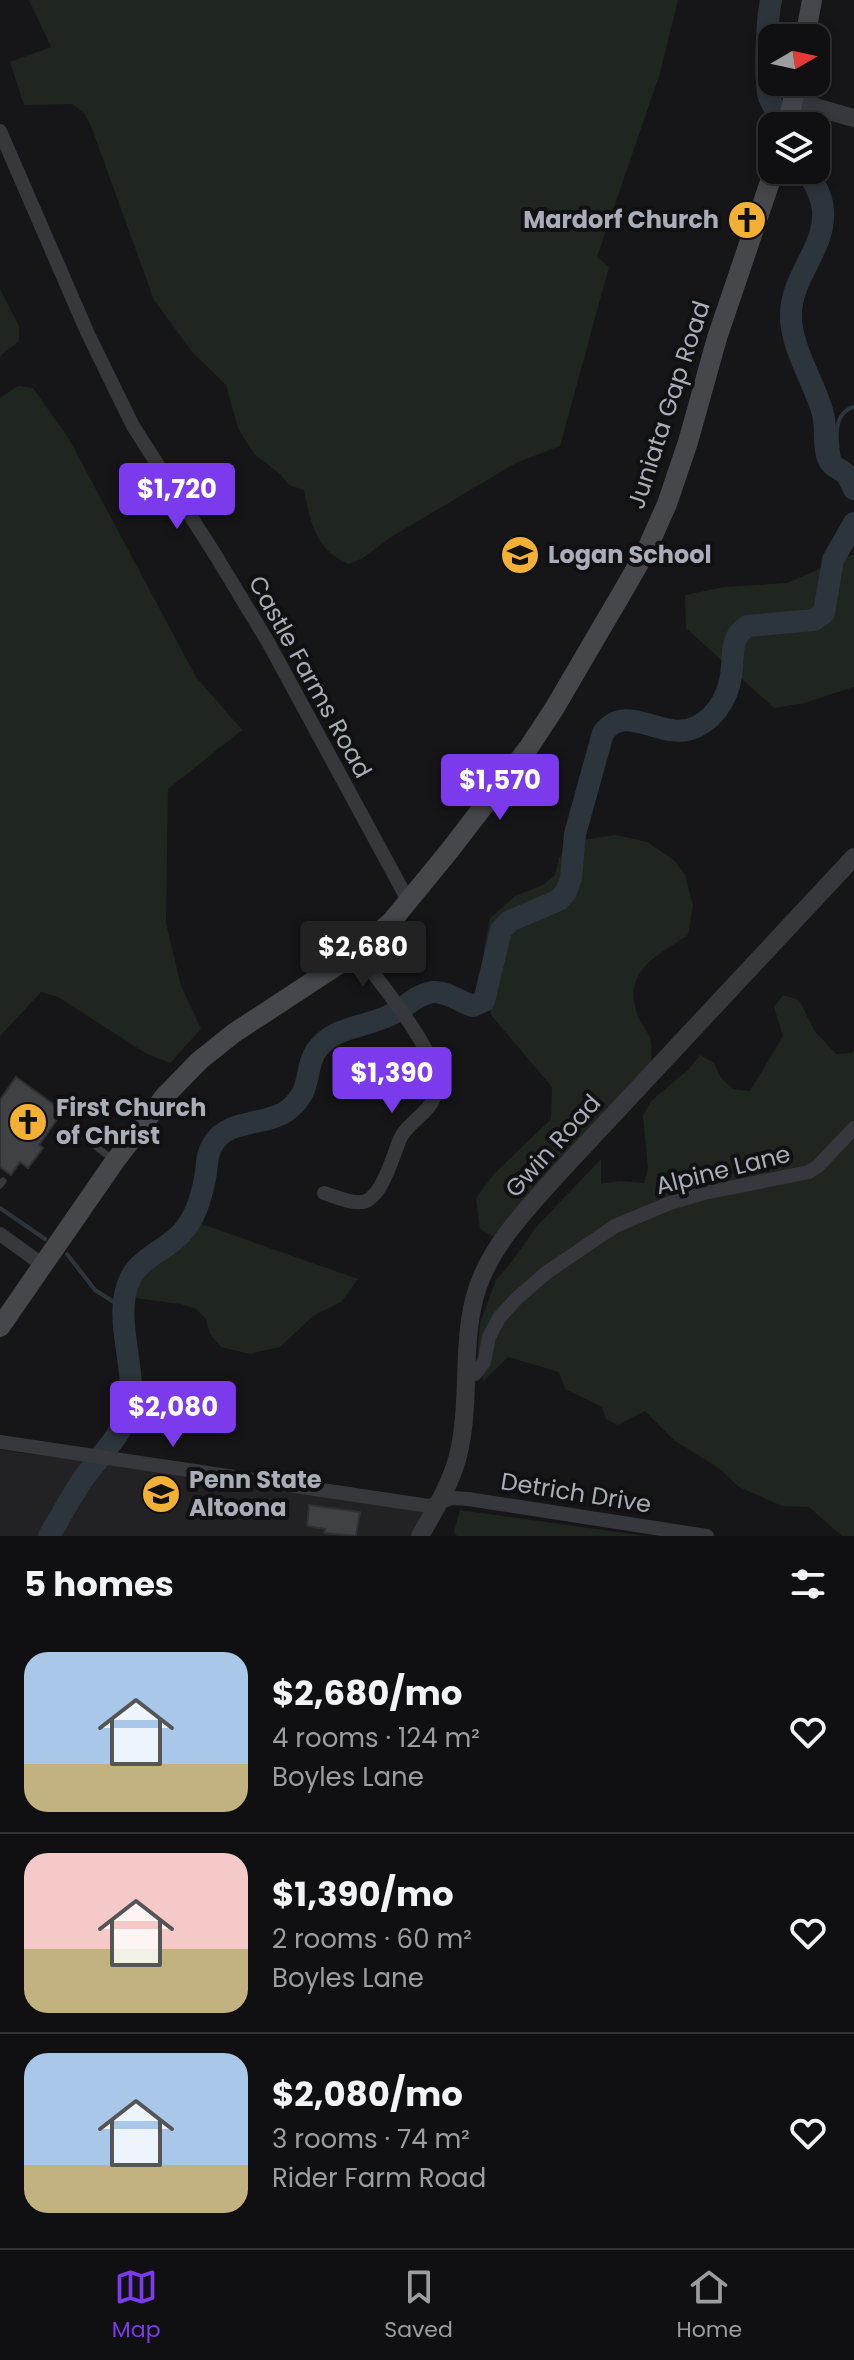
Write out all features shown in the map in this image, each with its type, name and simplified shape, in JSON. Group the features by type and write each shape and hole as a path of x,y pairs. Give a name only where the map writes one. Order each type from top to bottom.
{"main road":[{"path":"808,24 812,0"},
{"name":"Juniata Gap Road","path":"0,1327 115,1161 164,1097 199,1061 234,1033 356,953 391,922 546,722 647,549 677,478 717,338 769,184"}],"street":[{"path":"807,96 854,118"},
{"name":"Castle Farms Road","path":"0,131 110,382 133,426 268,642 409,902"},
{"name":"Gwin Road","path":"420,1536 439,1503 460,1450 474,1301 481,1279 506,1236 558,1174 854,857"},
{"path":"324,1193 357,1202 366,1201 373,1195 408,1124 430,1106 436,1085 433,1065 421,1042 378,978 356,953"},
{"name":"Alpine Lane","path":"467,1376 475,1374 484,1362 489,1337 499,1318 546,1273 582,1247 615,1226 670,1203 735,1186 809,1172 854,1128"},
{"path":"0,1234 43,1265"},
{"name":"Detrich Drive","path":"0,1442 429,1506 452,1498 468,1499 707,1536"}],"lane":[{"path":"79,1133 115,1161"}],"shaded area":[{"path":"29,0 678,0 660,73 597,257 609,267 560,446 516,463 391,537 363,558 349,564 329,551 316,534 304,490 289,485 254,454 238,428 226,385 193,353 154,300 84,113 72,104 24,105 10,62 51,47"},
{"path":"0,289 19,326 19,341 0,356"},
{"path":"18,386 33,388 69,439 196,677 242,730 168,789 166,923 181,986 201,1029 170,1063 147,1054 58,997 41,992 0,1036 0,398"},
{"path":"854,554 854,687 804,703 774,708 686,628 685,595 724,587 787,583"},
{"path":"616,835 647,842 675,861 685,875 693,905 688,935 645,966 634,987 638,1016 651,1042 650,1069 494,1237 480,1229 476,1198 494,1174 551,1119 552,1087 491,1015 484,949 490,918 515,896 543,885 555,875 559,858 569,846 583,840"},
{"path":"783,995 799,1000 814,1030 836,1054 852,1053 854,1050 854,1536 842,1536 809,1507 782,1506 739,1487 720,1469 675,1441 645,1411 618,1425 606,1419 602,1407 565,1389 559,1372 508,1357 483,1381 478,1348 480,1323 496,1280 537,1226 601,1159 601,1184 620,1181 644,1183 648,1169 643,1116 651,1101 689,1069 700,1055 714,1063 721,1078 733,1089 750,1091 783,1036 774,1007"},
{"path":"196,1222 358,1279 341,1302 313,1316 280,1347 250,1354 221,1347 210,1334 206,1319 196,1309 135,1298 131,1282 167,1240"},
{"name":"Penn State Altoona","path":"0,1450 229,1480 423,1511 424,1518 414,1536 0,1536"},
{"path":"460,1510 646,1536 457,1536 454,1532"}],"building":[{"name":"First Church of Christ","path":"16,1077 63,1111 39,1145 43,1148 28,1168 20,1162 11,1175 0,1167 0,1100"},
{"path":"309,1505 360,1512 356,1536 324,1533 325,1529 307,1526"}],"waterway":[{"path":"771,0 767,88 777,112"},
{"path":"814,184 821,199 822,224 792,300 792,326 794,339 823,414 828,457 833,466 846,475 854,489"},
{"path":"831,464 839,459 839,421 847,410 854,407"},
{"path":"49,1536 83,1479 125,1422 131,1397 123,1310 125,1293 136,1270 179,1236 189,1223 201,1195 208,1154 213,1144 228,1130 288,1110 302,1095 316,1051 333,1036 386,1017 428,993 443,993 473,1006 484,1001 501,930 510,921 559,900 566,892 571,878 575,834 603,733 612,724 623,720 670,730 696,727 704,722 722,702 729,685 736,639 747,626 814,620 824,613 833,560 854,523"},
{"path":"0,1208 45,1239"},
{"path":"67,1254 95,1290 123,1308"}],"place":[{"name":"Mardorf Church","path":"747,220"},
{"name":"Logan School","path":"520,555"},
{"name":"First Church of Christ","path":"28,1122"},
{"name":"Penn State Altoona","path":"161,1494"}]}
